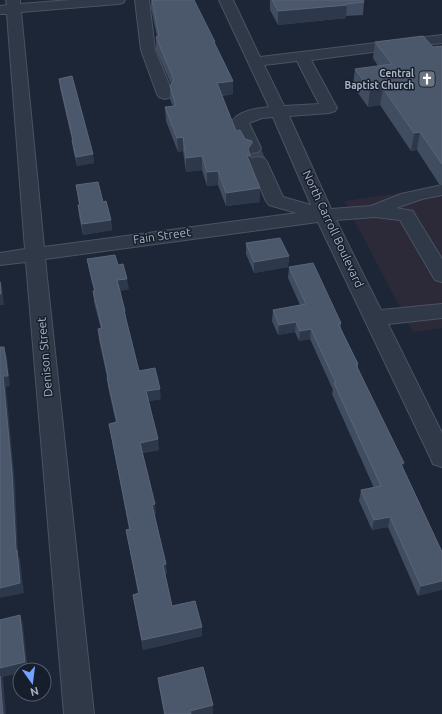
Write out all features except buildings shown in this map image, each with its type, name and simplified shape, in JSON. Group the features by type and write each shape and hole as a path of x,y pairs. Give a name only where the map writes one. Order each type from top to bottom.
{"street":[{"path":"9,6 118,0"},
{"path":"142,0 148,50 165,94"},
{"name":"North Carroll Boulevard","path":"226,0 279,112 324,215 441,451"},
{"name":"Denison Street","path":"9,6 35,254 79,714"},
{"path":"255,62 442,39"},
{"path":"302,56 329,108 259,113 240,121 275,201 324,215"},
{"path":"375,211 399,199 442,190"},
{"path":"375,211 406,215 442,275"},
{"name":"Fain Street","path":"0,259 324,215 375,211"},
{"path":"374,318 442,312"}],"shaded area":[{"path":"442,187 442,328 413,332 344,201"}],"tunnel":[{"path":"252,148 258,162"}],"place":[{"name":"Central Baptist Church","path":"427,79"}]}
